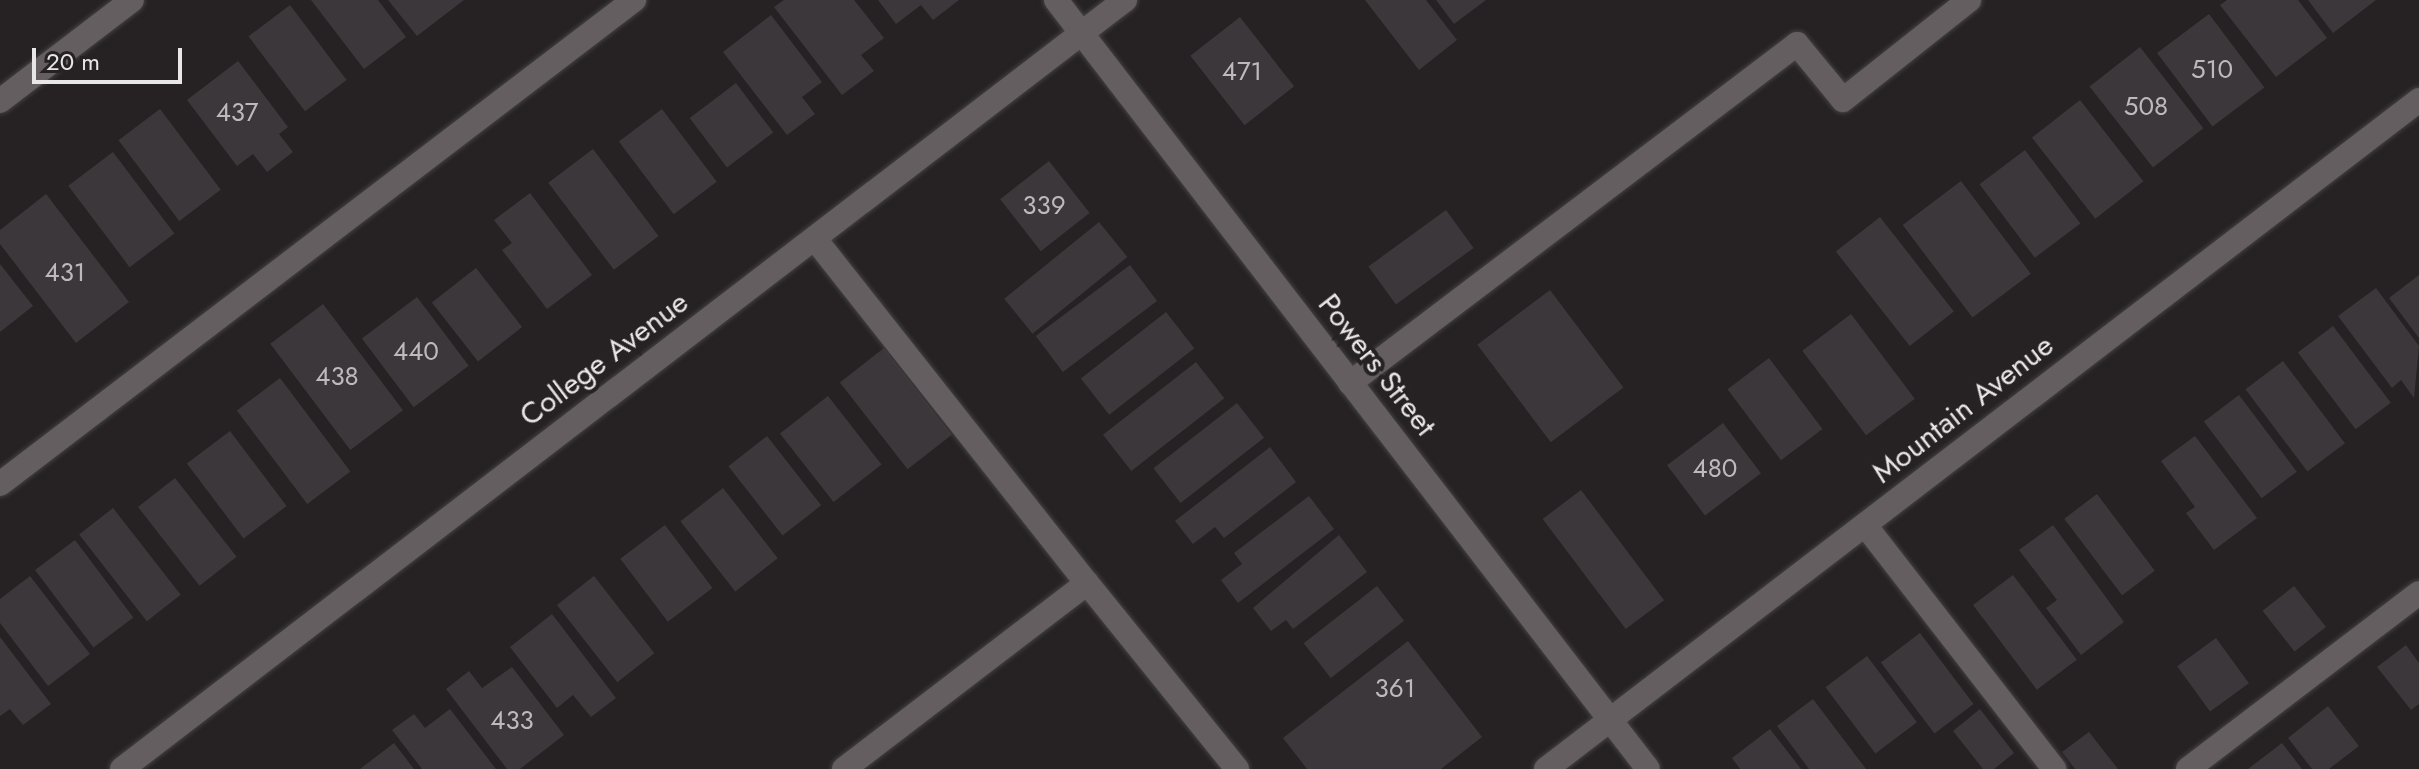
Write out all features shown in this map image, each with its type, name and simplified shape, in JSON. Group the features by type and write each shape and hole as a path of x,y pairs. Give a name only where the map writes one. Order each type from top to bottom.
{"street":[{"path":"0,101 132,0"},
{"path":"0,484 634,0"},
{"name":"Powers Street","path":"1056,0 1648,769"},
{"name":"College Avenue","path":"131,766 1125,0"},
{"path":"1350,383 1797,44 1843,100 1969,0"},
{"name":"Mountain Avenue","path":"1546,769 2419,100"},
{"path":"815,239 1237,769"},
{"path":"1865,525 2048,767"},
{"path":"844,769 1087,583"},
{"path":"2188,769 2419,593"}],"building":[{"path":"311,0 378,0 406,37 364,69"},
{"path":"388,0 464,0 417,36"},
{"path":"784,0 854,0 884,38 861,55 874,71 842,95 774,7"},
{"path":"878,0 959,0 933,20 921,5 896,24"},
{"path":"1365,0 1426,0 1457,40 1419,70"},
{"path":"1436,0 1486,0 1454,24"},
{"path":"2227,0 2298,0 2327,38 2276,77 2220,5"},
{"path":"2308,0 2376,0 2333,33"},
{"path":"290,5 347,80 305,111 248,36"},
{"path":"2209,14 2264,87 2212,127 2157,53"},
{"path":"771,15 822,82 802,97 815,114 787,135 723,52"},
{"path":"1240,17 1294,86 1245,125 1190,56"},
{"path":"2140,47 2203,128 2153,168 2090,86"},
{"path":"238,61 288,127 279,134 293,152 267,172 253,154 237,166 187,100"},
{"path":"736,83 773,133 727,167 690,118"},
{"path":"2080,100 2143,181 2095,219 2032,138"},
{"path":"160,109 221,190 179,221 118,140"},
{"path":"662,109 717,182 674,214 619,141"},
{"path":"593,149 659,236 614,270 548,183"},
{"path":"2025,150 2080,223 2035,258 1979,184"},
{"path":"113,152 174,233 130,267 68,186"},
{"path":"1049,161 1090,213 1041,251 1000,199"},
{"path":"1961,181 2031,274 1973,318 1903,225"},
{"path":"530,193 592,275 547,309 502,250 512,243 494,220"},
{"path":"46,194 129,302 76,343 0,244 0,230"},
{"path":"1446,210 1474,248 1396,304 1368,266"},
{"path":"1880,217 1954,312 1910,346 1836,251"},
{"path":"1099,222 1127,257 1033,334 1004,299"},
{"path":"0,264 33,306 0,332"},
{"path":"1130,265 1157,301 1063,372 1036,336"},
{"path":"476,268 522,327 478,362 432,302"},
{"path":"2419,275 2419,338 2389,298"},
{"path":"2376,288 2419,346 2414,398 2401,380 2392,388 2338,316"},
{"path":"1550,290 1623,387 1551,442 1477,345"},
{"path":"417,297 469,366 414,407 362,339"},
{"path":"323,304 403,410 350,450 270,344"},
{"path":"1166,312 1194,348 1109,415 1081,378"},
{"path":"1851,314 1915,399 1866,435 1802,351"},
{"path":"2333,326 2391,403 2356,429 2298,352"},
{"path":"884,348 952,435 908,469 840,382"},
{"path":"1769,358 1823,429 1781,460 1727,389"},
{"path":"2283,361 2345,443 2307,472 2245,389"},
{"path":"1196,362 1224,398 1131,471 1103,435"},
{"path":"280,378 350,471 307,504 237,410"},
{"path":"2239,395 2297,472 2262,498 2204,421"},
{"path":"828,396 882,465 833,502 780,434"},
{"path":"1237,403 1264,438 1181,503 1153,468"},
{"path":"1723,423 1761,473 1705,515 1667,465"},
{"path":"230,431 287,506 243,539 187,463"},
{"path":"767,436 821,505 783,536 728,466"},
{"path":"2195,436 2257,518 2214,550 2186,513 2195,507 2161,461"},
{"path":"1270,447 1296,482 1224,538 1215,527 1193,544 1175,521"},
{"path":"175,478 237,557 200,586 138,507"},
{"path":"723,488 778,558 735,591 680,521"},
{"path":"1581,490 1664,600 1626,629 1543,519"},
{"path":"2097,494 2155,571 2122,595 2064,519"},
{"path":"1309,496 1334,529 1238,603 1221,580 1242,564 1234,553"},
{"path":"113,508 181,595 147,621 79,534"},
{"path":"665,525 713,588 668,622 620,559"},
{"path":"2053,525 2124,622 2081,655 2046,608 2057,600 2019,550"},
{"path":"1339,535 1367,572 1293,629 1286,620 1271,631 1253,608"},
{"path":"75,540 133,617 93,648 35,570"},
{"path":"2013,575 2077,660 2037,690 1973,605"},
{"path":"30,576 90,654 48,686 0,623 0,599"},
{"path":"594,576 654,653 617,682 557,605"},
{"path":"1377,586 1404,621 1331,678 1304,643"},
{"path":"2294,586 2326,627 2294,652 2262,611"},
{"path":"552,614 616,698 591,717 573,695 557,708 510,647"},
{"path":"1920,633 1974,704 1934,734 1881,662"},
{"path":"0,637 51,704 23,725 10,709 0,716"},
{"path":"2216,638 2249,683 2210,712 2177,666"},
{"path":"1408,641 1482,737 1441,769 1307,769 1283,738"},
{"path":"2406,645 2419,663 2419,704 2411,710 2377,667"},
{"path":"1867,656 1917,722 1875,754 1825,687"},
{"path":"512,667 564,735 520,769 507,769 446,689 469,671 482,688"},
{"path":"1813,699 1866,769 1809,769 1777,726"},
{"path":"2328,706 2359,746 2329,769 2312,769 2288,738"},
{"path":"450,709 496,769 422,769 392,730 414,714 425,728"},
{"path":"1980,709 2014,753 1994,769 1983,769 1953,731"},
{"path":"1770,729 1801,769 1740,769 1732,758"},
{"path":"2089,732 2118,769 2075,769 2062,752"},
{"path":"394,743 414,769 360,769"},
{"path":"2282,743 2302,769 2248,769"}]}
